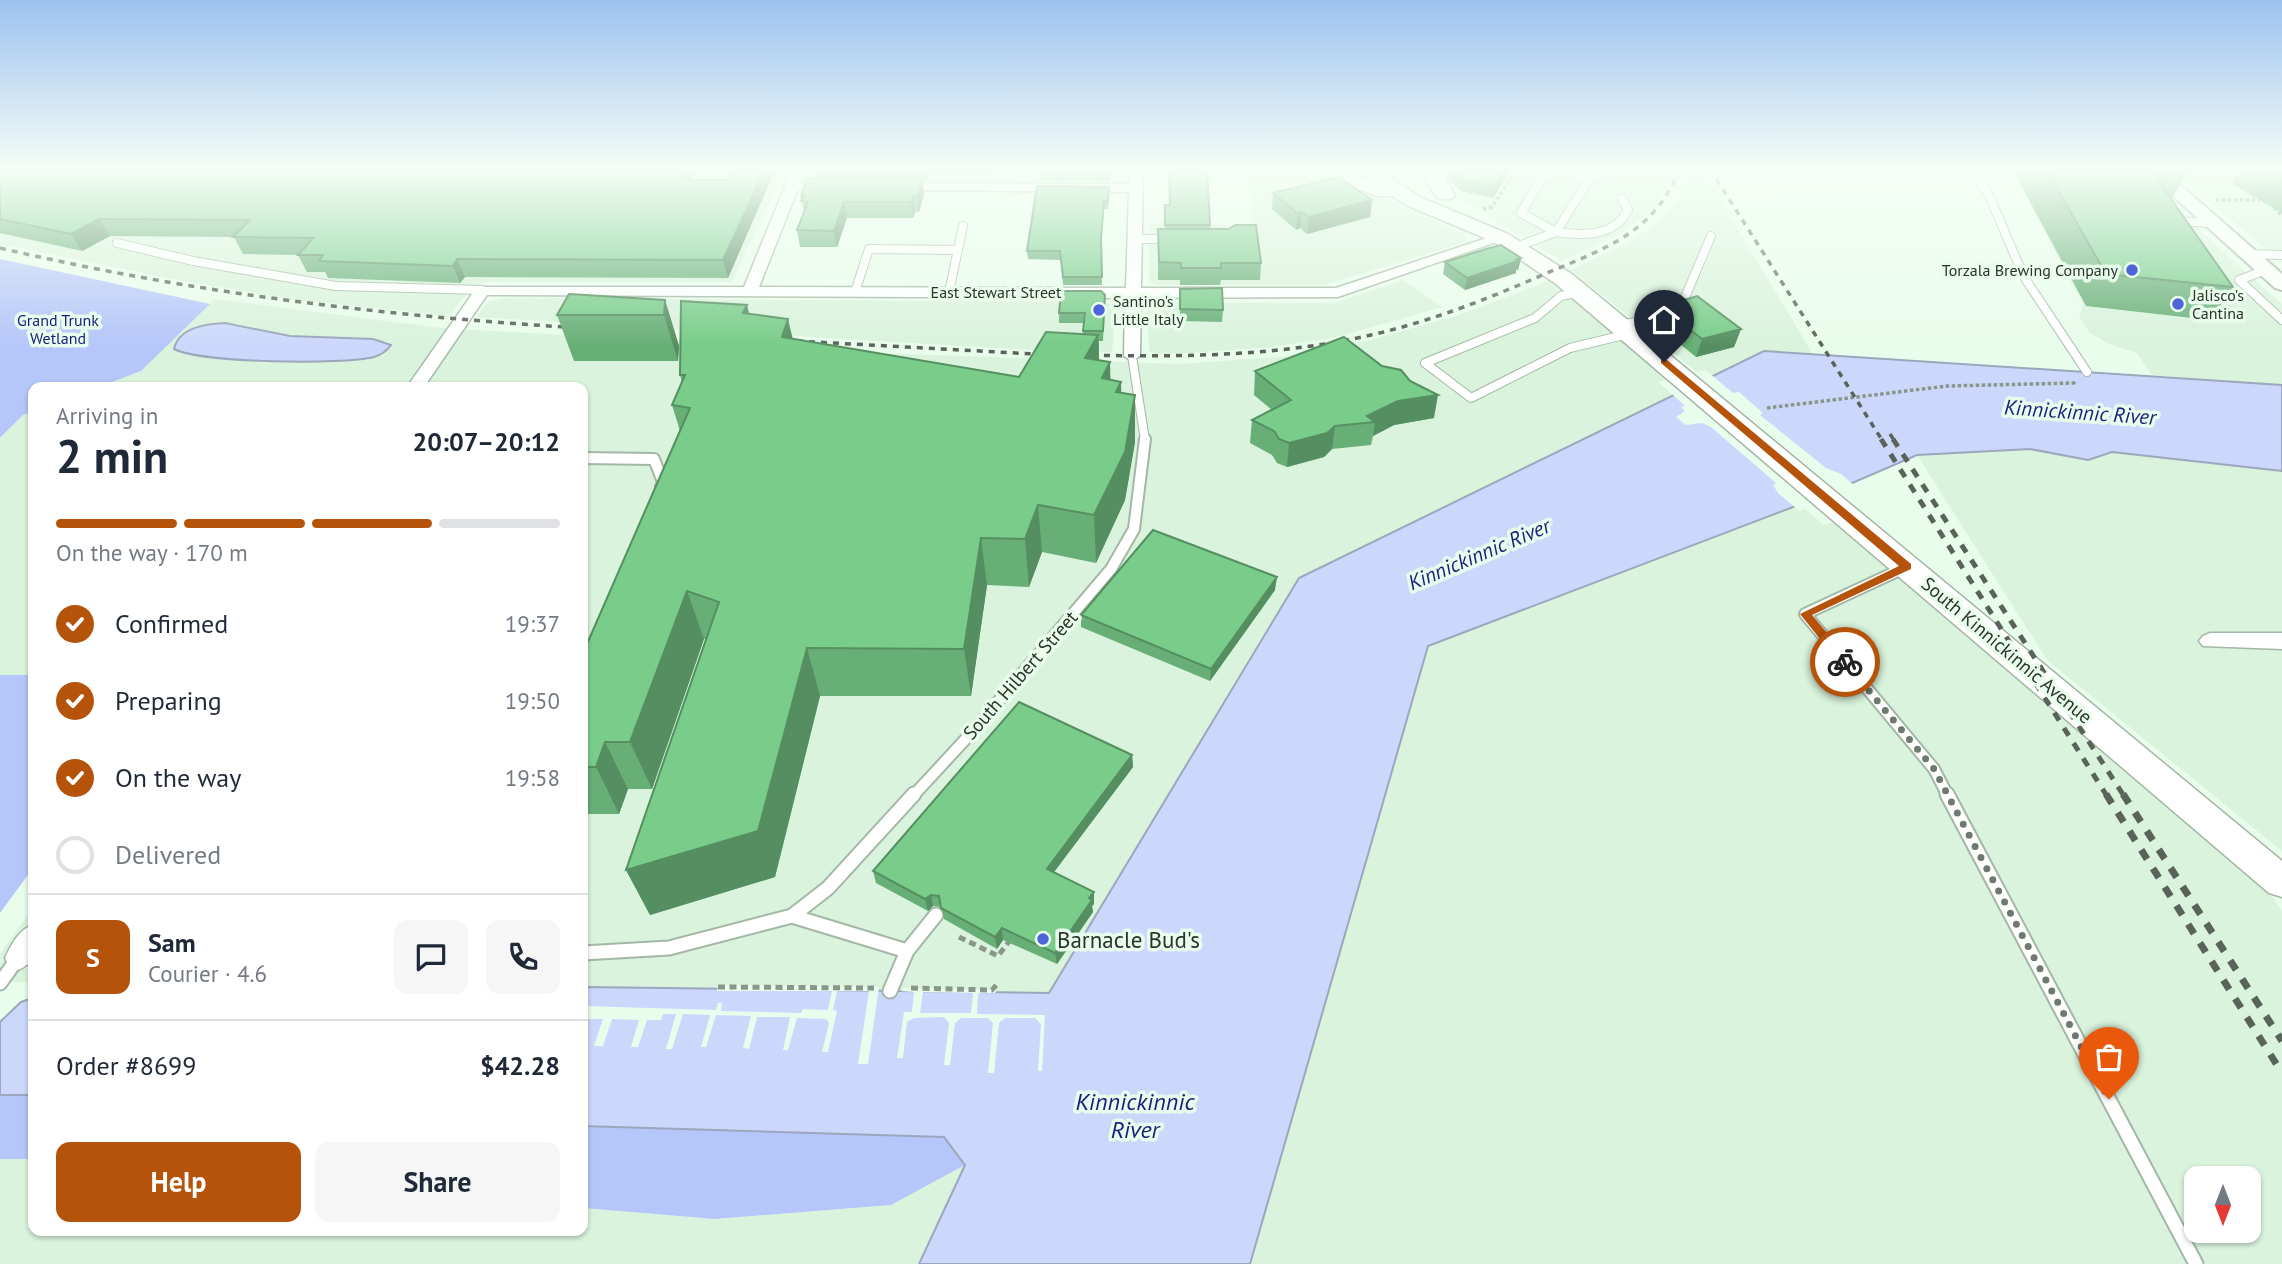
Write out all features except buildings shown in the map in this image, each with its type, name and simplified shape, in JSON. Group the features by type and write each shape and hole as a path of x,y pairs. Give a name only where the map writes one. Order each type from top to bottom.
{"main road":[{"name":"South Kinnickinnic Avenue","path":"1475,228 1509,243"},
{"name":"South Kinnickinnic Avenue","path":"1494,228 1509,243 1580,292 1626,329 2282,882"}],"street":[{"path":"750,291 775,228"},
{"name":"South Hilbert Street","path":"1132,356 1133,228"},
{"path":"2218,228 2282,284"},
{"name":"East Stewart Street","path":"482,290 1338,292 1509,243"},
{"path":"418,382 482,290"},
{"path":"2210,641 2282,641"}],"lane":[{"path":"949,292 963,228"},
{"path":"1549,228 1579,236 1608,228"},
{"path":"1509,243 1556,232 1558,228"},
{"path":"2003,228 2024,277 2087,372"},
{"path":"1580,292 1561,296 1535,318 1425,363 1471,398 1570,348 1681,307 1711,236"},
{"path":"1133,239 1179,239"},
{"path":"117,243 193,261 336,286 482,290"},
{"path":"855,292 869,250 958,250"},
{"path":"2248,254 2282,255"},
{"path":"2266,270 2239,280 2282,320"},
{"name":"South Hilbert Street","path":"588,953 669,948 792,916 828,888 965,740 1111,569 1134,528 1145,442 1132,356"},
{"path":"588,458 654,458 663,482 658,495"},
{"path":"1907,566 1805,614 1934,769 2196,1264"},
{"path":"890,991 907,951 936,915"},
{"path":"792,916 907,951"},
{"path":"0,983 28,951"}],"path":[{"path":"1767,408 1947,386 2074,383 2070,376"},
{"path":"959,937 998,956 1010,940"},
{"path":"896,978 903,988 992,990 997,984"},
{"path":"718,987 875,988"}],"shaded area":[{"path":"0,228 757,228 732,282 486,282 472,287 449,316 291,299 182,281 0,244"},
{"path":"1149,228 1451,228 1464,234 1467,239 1463,243 1323,285 1157,285 1149,282"},
{"path":"1508,228 1628,228 1621,233 1561,261"},
{"path":"1650,228 1738,228 1812,353 1764,352 1712,375 1705,370 1697,372 1571,270 1627,243"},
{"path":"2042,228 2197,228 2282,304 2282,385 2152,375 2137,353 2109,344 2089,332 2079,317 2083,305"},
{"path":"2241,228 2282,228 2282,263"},
{"path":"1403,280 1442,307 1336,337 1271,347 1192,353 1155,354 1149,351 1147,307 1152,303 1334,303"},
{"path":"1549,281 1667,379 1658,382 1674,396 1299,578 1049,993 588,987 588,382 112,382 141,371 215,299 441,328 879,353 1180,364 1291,356 1348,346 1456,316","holes":["208,324 237,324 290,336 389,342 382,355 356,360 215,358 189,331"]},
{"path":"503,298 1105,302 1116,307 1112,352 1064,352 476,317 488,302"},
{"path":"28,413 28,675 0,675 0,439"},
{"path":"2030,449 2088,460 2112,452 2282,471 2282,851 2047,660 1917,455"},
{"path":"1794,507 1799,511 1805,509 1823,525 1834,522 2273,898 2282,910 2282,1264 1250,1264 1428,646"},
{"path":"28,914 28,983 0,981 0,954"},
{"path":"0,1159 28,1159 28,1236 588,1236 588,1208 715,1219 891,1205 965,1165 919,1264 0,1264"}],"green space":[{"name":"Grand Trunk Wetland","path":"0,259 210,304 141,371 112,382 28,382 28,413 0,438"},
{"path":"0,675 28,675 28,875 0,913"},
{"path":"0,1095 28,1095 28,1159 0,1159"},
{"path":"588,1126 944,1137 965,1165 891,1205 715,1219 588,1208"}],"water":[{"path":"225,323 290,336 373,339 391,345 374,357 304,362 241,360 189,354 174,349 187,331"},
{"name":"Kinnickinnic River","path":"1764,351 2282,385 2282,471 2112,452 2088,460 2030,449 1917,455 1822,496 1428,646 1250,1264 919,1264 965,1165 944,1137 588,1126 588,987 1049,993 1299,578"},
{"path":"28,1000 28,1095 0,1095 0,1022 21,1002"}],"pier":[{"path":"1709,373 1733,393 1739,392 1763,413 1760,415 1826,468 1841,474 1855,486 1797,509 1778,493 1773,485 1776,483 1711,427 1702,423 1686,425 1676,417 1685,411 1681,407 1685,406 1671,393"},
{"path":"718,985 879,987 868,1064 858,1064 869,991 837,991 833,1010 837,1011 828,1052 822,1052 829,1023 826,1019 797,1018 788,1050 783,1050 790,1017 757,1017 749,1049 743,1048 751,1016 716,1015 706,1047 701,1047 710,1015 683,1014 672,1049 666,1049 676,1014 663,1014 661,1020 647,1020 638,1047 631,1047 639,1020 612,1019 603,1046 594,1046 603,1019 588,1019 588,1006 716,1010 718,1003 722,1003 721,1011 801,1013 803,1009 828,1010 832,991 717,991"},
{"path":"903,988 997,990 995,993 978,993 977,1014 1045,1015 1042,1071 1038,1071 1041,1024 1035,1018 1005,1018 999,1023 994,1073 988,1073 993,1023 988,1018 961,1018 955,1023 950,1065 944,1065 949,1023 944,1017 914,1018 907,1022 903,1058 897,1058 904,1012 912,1012 914,992 901,991","holes":["923,992 973,993 971,1013 920,1013"]}],"railway":[{"path":"1080,355 1153,356 1263,352 1371,335 1416,323 1504,291 1608,246 1636,228"},
{"path":"1747,228 1882,440"},
{"path":"0,248 216,290 434,317 581,328"},
{"path":"797,341 1052,355"},
{"path":"1890,434 1894,440"},
{"path":"1881,439 2107,796"},
{"path":"1893,439 2124,796"},
{"path":"2106,794 2282,1073"},
{"path":"2123,794 2282,1041"}],"way so far":[{"path":"1845,662 1934,769 2109,1099"}],"place":[{"name":"Torzala Brewing Company","path":"2132,270"},
{"name":"Jalisco's Cantina","path":"2178,304"},
{"name":"Santino's Little Italy","path":"1099,310"},
{"name":"Barnacle Bud's","path":"1043,939"}],"route":[{"path":"1664,362 1907,566 1805,614 1845,662"}]}
